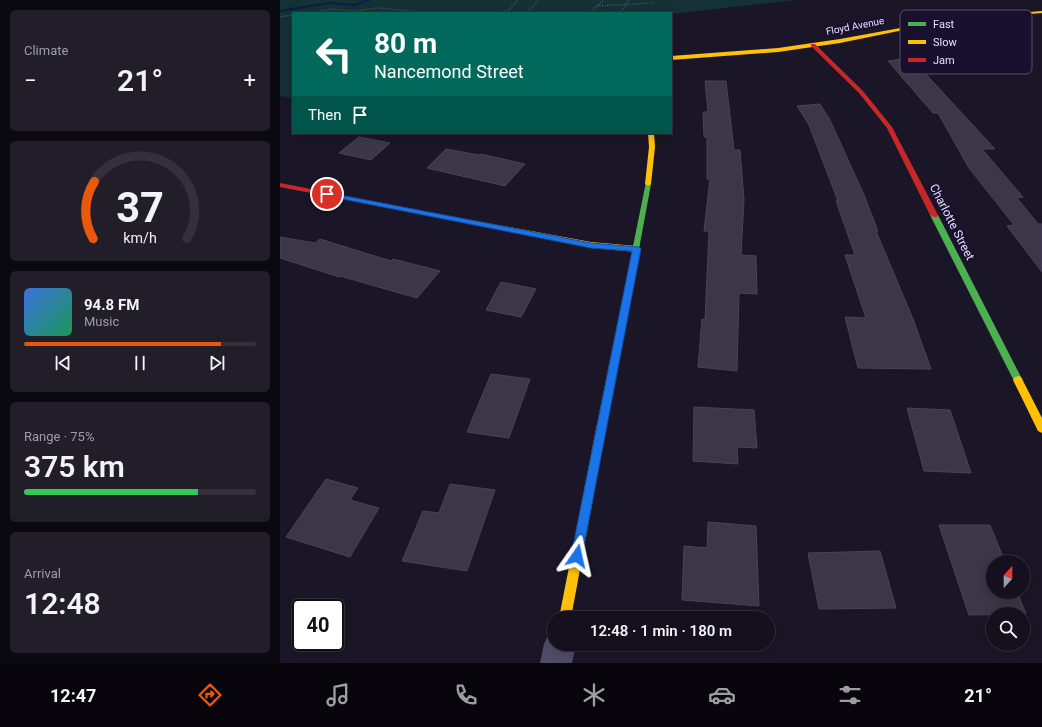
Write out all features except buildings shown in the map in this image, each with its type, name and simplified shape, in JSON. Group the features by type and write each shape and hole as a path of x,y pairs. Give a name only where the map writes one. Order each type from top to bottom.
{"street":[{"name":"Floyd Avenue","path":"1032,13 1042,12"},
{"name":"Floyd Avenue","path":"672,58 737,54 813,45 900,29"},
{"name":"Charlotte Street","path":"813,45 876,108 890,128 1042,428"},
{"path":"566,611 637,249 647,192 652,147 651,134"},
{"path":"280,185 591,246 637,249"},
{"path":"556,663 559,651"}],"path":[{"path":"492,12 508,10 518,0"},
{"path":"528,12 539,0"},
{"path":"590,12 604,0"},
{"path":"621,12 629,0"},
{"path":"597,6 653,3"},
{"path":"314,12 332,9 354,11 378,8 420,12"},
{"path":"280,17 292,15"}],"green space":[{"path":"280,0 796,0 672,14 672,12 292,12 292,98 280,96"}],"waterway":[{"path":"280,11 329,3 355,5 369,0"}],"traffic: fast":[{"path":"601,429 648,184"},
{"path":"934,215 1018,380"}],"traffic: slow":[{"path":"1032,13 1042,12"},
{"path":"672,58 778,50 840,41 900,29"},
{"path":"648,184 652,147 651,134"},
{"path":"465,221 591,245 637,249"},
{"path":"1018,380 1042,428"},
{"path":"566,611 601,429"}],"traffic: jam":[{"path":"813,45 861,92 890,128 934,215"},
{"path":"280,185 465,221"}],"route":[{"path":"327,194 591,246 637,249 577,556"}]}
